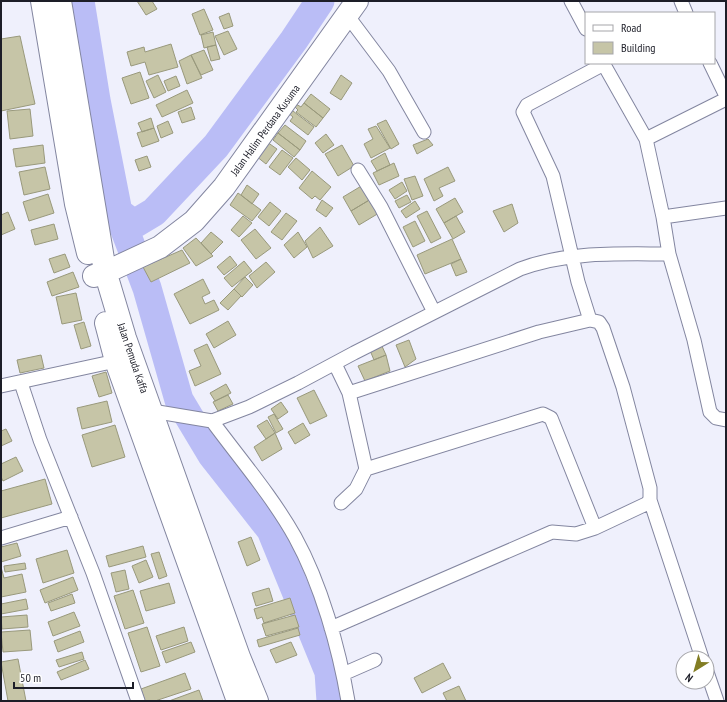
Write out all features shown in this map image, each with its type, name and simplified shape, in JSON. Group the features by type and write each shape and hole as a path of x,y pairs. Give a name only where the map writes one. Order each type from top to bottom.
{"highway":[{"name":"Jalan Pemuda Kaffa","path":"42,1 76,204 105,272 125,338 161,413 232,660 238,701"},
{"name":"Jalan Pemuda Kaffa","path":"60,1 105,272 116,360 232,660 257,701"},
{"name":"Jalan Halim Perdana Kusuma","path":"105,272 160,247 194,221 224,187 352,8"}],"street":[{"path":"571,1 585,27"},
{"path":"681,1 686,12"},
{"path":"352,8 424,132"},
{"path":"590,320 578,282 553,176 523,112 528,105 604,64 646,139 663,217 669,254 694,340 710,412 716,418 726,420"},
{"path":"710,64 726,96"},
{"path":"646,139 726,99"},
{"path":"358,170 381,207 434,312"},
{"path":"663,217 726,208"},
{"path":"161,413 208,421 249,406 335,364 520,269 551,259 608,254 669,254"},
{"path":"349,393 539,332 590,320 599,322 607,337 649,482 650,500 699,650"},
{"path":"1,386 21,383 116,360"},
{"path":"335,364 349,393 366,469 356,489 341,503"},
{"path":"21,383 40,440 93,573 138,701"},
{"path":"366,469 543,414 551,418 595,528"},
{"path":"208,421 272,502 295,537 309,567 331,628 343,674 348,701"},
{"path":"331,628 552,532 571,535 595,528 642,507 650,500"},
{"path":"1,538 71,517"},
{"path":"343,674 375,660"},
{"path":"713,690 717,701"}],"building":[{"path":"137,1 152,1 157,9 146,15"},
{"path":"204,9 213,30 200,35 192,14"},
{"path":"229,13 233,26 224,29 219,17"},
{"path":"228,31 237,49 224,55 215,36"},
{"path":"213,32 216,45 204,48 201,35"},
{"path":"20,36 35,104 1,111 1,39"},
{"path":"171,44 178,67 149,75 145,62 131,66 127,52 144,47 145,52"},
{"path":"216,45 220,59 211,61 207,47"},
{"path":"204,50 213,70 201,75 191,55"},
{"path":"191,55 202,78 187,84 179,61"},
{"path":"140,72 149,98 131,104 122,78"},
{"path":"158,75 166,92 154,98 146,81"},
{"path":"341,75 352,83 341,100 330,93"},
{"path":"176,76 180,86 168,91 164,81"},
{"path":"187,90 193,103 162,117 156,105"},
{"path":"311,94 330,109 323,118 304,103"},
{"path":"304,103 323,118 316,127 296,112 298,110 294,106 296,104 301,107"},
{"path":"191,107 195,119 182,123 178,112"},
{"path":"289,108 314,127 308,135 290,121 293,117 287,112"},
{"path":"30,109 33,136 10,139 7,111"},
{"path":"151,118 154,128 142,132 138,123"},
{"path":"386,120 399,144 391,149 377,124"},
{"path":"168,121 173,133 161,138 157,126"},
{"path":"285,125 306,141 300,150 278,133"},
{"path":"376,126 390,148 371,158 364,144 373,139 368,129"},
{"path":"154,128 159,141 142,147 137,133"},
{"path":"278,133 300,150 294,157 273,140"},
{"path":"326,134 334,145 323,153 315,143"},
{"path":"428,139 433,145 417,154 413,145"},
{"path":"267,142 277,149 266,164 256,156"},
{"path":"43,145 45,163 16,167 13,149"},
{"path":"342,145 354,166 338,176 325,154"},
{"path":"282,150 293,158 280,175 269,167"},
{"path":"385,153 390,165 377,171 371,161"},
{"path":"147,156 151,167 139,171 135,160"},
{"path":"296,158 310,170 302,180 288,167"},
{"path":"394,163 399,176 379,185 373,173"},
{"path":"45,167 50,189 24,195 19,172"},
{"path":"448,167 455,181 439,188 443,196 434,201 424,179"},
{"path":"312,171 331,187 320,200 315,196 312,199 299,188"},
{"path":"415,176 423,196 412,200 404,179"},
{"path":"402,182 407,191 395,199 389,190"},
{"path":"247,185 259,194 252,204 241,195"},
{"path":"363,185 371,199 351,211 343,197"},
{"path":"238,193 261,210 252,221 230,205"},
{"path":"48,194 54,213 29,221 23,202"},
{"path":"407,195 411,202 399,208 395,201"},
{"path":"455,198 463,212 444,223 436,209"},
{"path":"371,199 379,213 359,225 351,211"},
{"path":"322,200 333,208 326,217 316,210"},
{"path":"415,201 420,209 406,218 401,211"},
{"path":"270,202 281,211 269,226 258,217"},
{"path":"512,204 518,223 504,232 493,211"},
{"path":"427,211 441,238 431,243 417,216"},
{"path":"8,212 15,229 1,235 1,215"},
{"path":"286,213 297,221 282,240 271,232"},
{"path":"243,216 252,223 239,237 231,230"},
{"path":"456,216 465,232 453,239 444,223"},
{"path":"415,221 425,241 413,247 403,227"},
{"path":"54,224 58,239 35,245 31,230"},
{"path":"320,227 333,246 313,258 305,241"},
{"path":"255,229 271,248 256,259 241,240"},
{"path":"211,232 223,242 211,254 201,243"},
{"path":"298,232 307,247 294,258 284,245"},
{"path":"196,238 213,256 196,266 183,248"},
{"path":"452,239 461,259 425,274 417,255"},
{"path":"182,250 190,263 151,282 143,267"},
{"path":"65,254 70,267 54,273 49,259"},
{"path":"230,256 237,265 224,275 217,267"},
{"path":"461,259 467,272 456,276 451,264"},
{"path":"244,261 252,271 232,287 224,278"},
{"path":"266,262 275,272 257,288 249,276"},
{"path":"73,272 79,287 52,296 47,282"},
{"path":"245,277 253,285 242,297 234,289"},
{"path":"203,279 210,293 202,297 205,304 214,300 219,310 190,324 174,294"},
{"path":"234,289 241,296 228,310 220,303"},
{"path":"76,293 82,320 62,324 56,297"},
{"path":"228,321 236,335 214,348 206,334"},
{"path":"84,322 91,346 81,349 74,325"},
{"path":"409,340 416,359 405,367 396,345"},
{"path":"207,344 221,374 195,386 189,371 201,366 194,350"},
{"path":"381,344 386,355 374,360 369,348"},
{"path":"41,355 44,368 20,373 17,360"},
{"path":"386,355 390,371 365,381 358,366"},
{"path":"106,372 112,393 99,397 92,376"},
{"path":"226,384 231,393 215,401 210,393"},
{"path":"314,390 327,416 310,424 297,398"},
{"path":"228,395 233,404 218,411 213,402"},
{"path":"107,401 112,422 82,429 77,408"},
{"path":"281,402 288,412 278,419 271,409"},
{"path":"274,414 283,429 276,433 268,417"},
{"path":"267,420 275,433 266,439 257,426"},
{"path":"303,423 310,435 295,444 288,432"},
{"path":"115,425 125,457 92,467 82,435"},
{"path":"6,429 12,441 1,446 1,431"},
{"path":"275,433 282,449 262,461 254,447"},
{"path":"16,457 23,471 3,481 1,477 1,464"},
{"path":"45,479 52,504 1,518 1,491"},
{"path":"251,537 260,560 247,566 238,542"},
{"path":"17,543 21,556 1,562 1,547"},
{"path":"143,546 146,557 109,567 106,556"},
{"path":"67,550 74,573 43,583 36,559"},
{"path":"159,552 167,576 159,579 151,554"},
{"path":"146,560 153,577 139,583 132,566"},
{"path":"25,563 26,569 5,572 4,566"},
{"path":"1,567 4,578 22,574 26,592 1,597"},
{"path":"125,570 129,589 116,592 111,573"},
{"path":"73,577 78,590 45,603 40,590"},
{"path":"169,583 175,603 146,611 140,591"},
{"path":"269,588 273,601 256,606 252,593"},
{"path":"133,590 144,623 125,629 114,596"},
{"path":"72,594 75,603 51,611 48,603"},
{"path":"290,598 295,613 264,623 262,617 257,619 254,609"},
{"path":"26,599 28,609 1,614 1,604"},
{"path":"74,612 80,626 53,636 48,622"},
{"path":"27,615 28,627 2,629 1,617"},
{"path":"295,615 299,627 266,636 262,624"},
{"path":"147,627 160,666 141,672 128,633"},
{"path":"184,627 188,641 161,650 156,636"},
{"path":"298,628 300,635 259,647 257,640"},
{"path":"30,630 32,650 3,652 1,632"},
{"path":"80,631 84,642 58,652 54,641"},
{"path":"191,642 195,652 166,663 162,652"},
{"path":"291,642 297,655 276,663 270,650"},
{"path":"82,652 84,659 59,667 56,660"},
{"path":"18,659 26,701 8,701 1,662"},
{"path":"85,660 89,669 61,680 57,672"},
{"path":"443,663 451,678 422,693 414,678"},
{"path":"185,673 191,689 155,701 145,701 141,689"},
{"path":"459,686 466,701 447,701 443,693"},
{"path":"199,690 203,701 169,701"}],"waterway":[{"path":"80,1 96,100 118,212 147,288 179,400 212,455 271,530 329,672 331,701"},
{"path":"118,212 134,224 154,212 216,146 294,40 320,1"}]}
